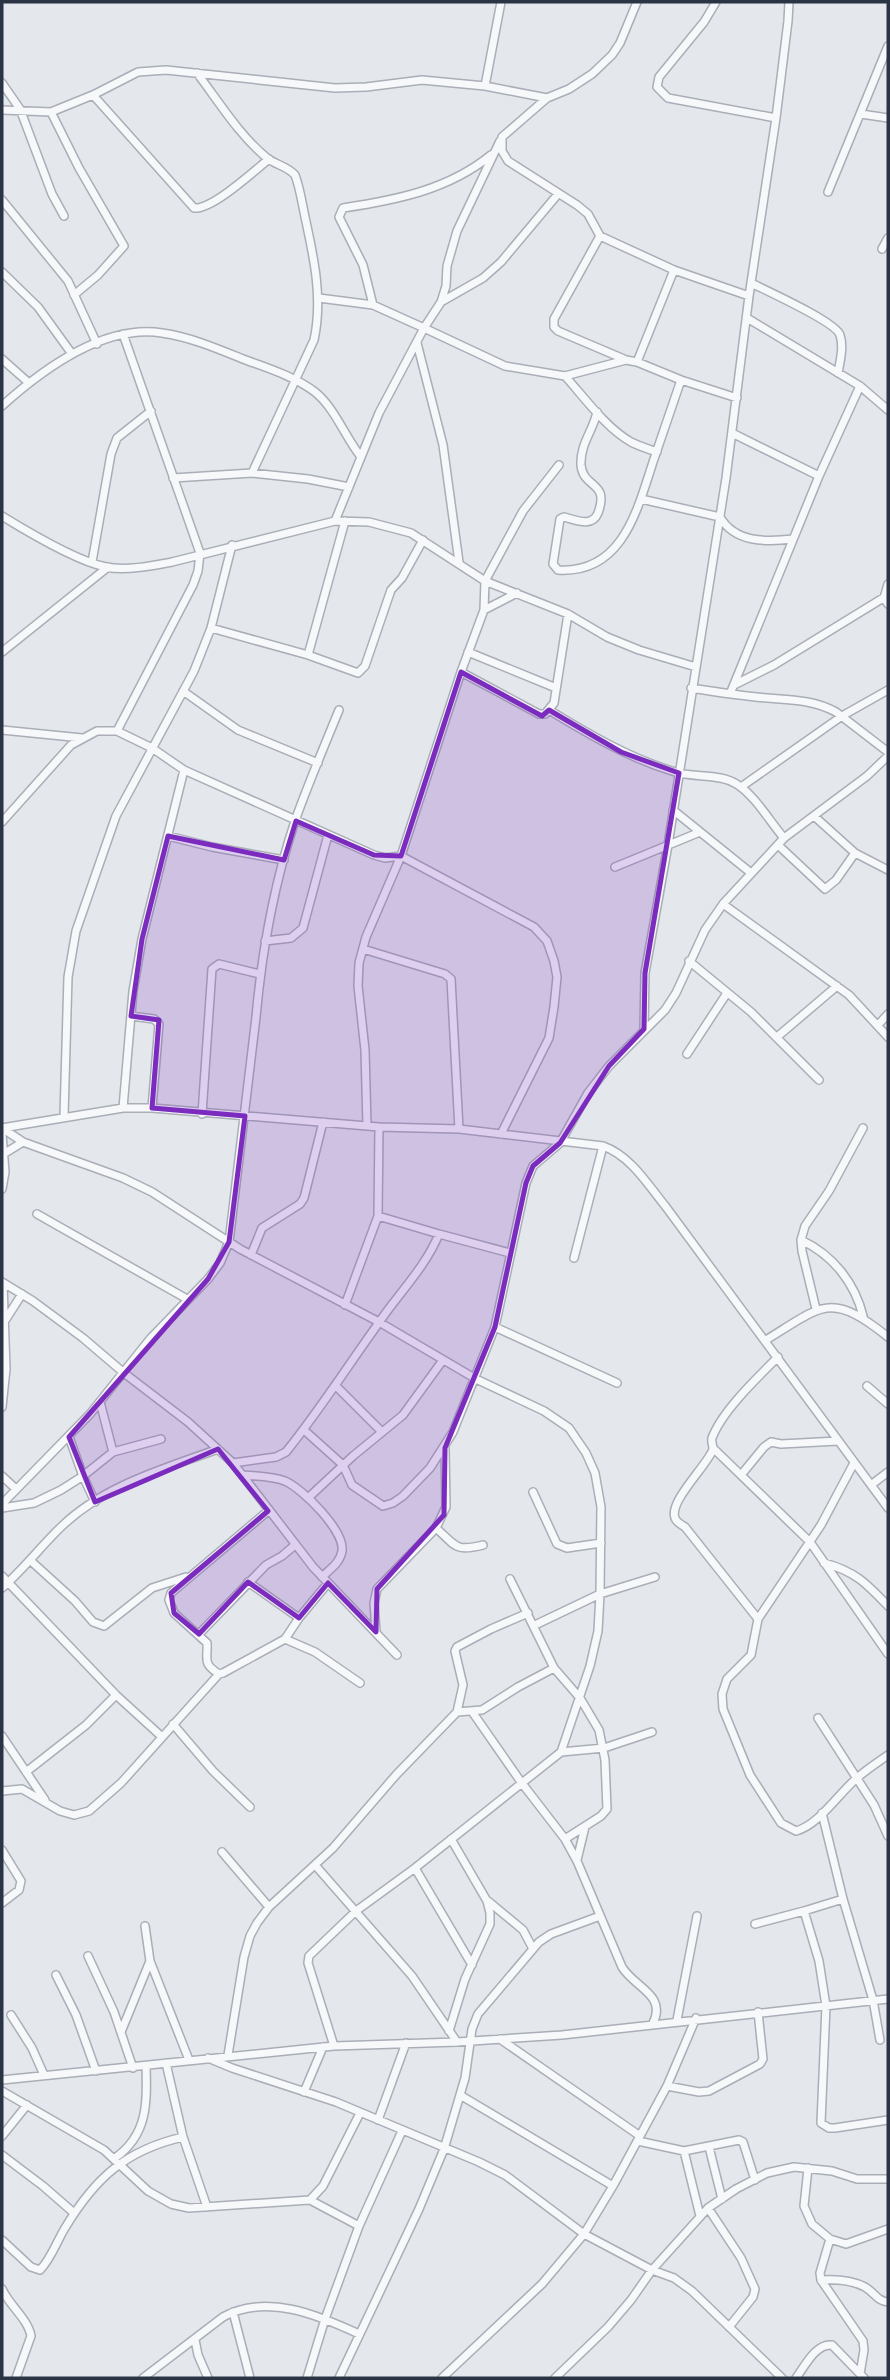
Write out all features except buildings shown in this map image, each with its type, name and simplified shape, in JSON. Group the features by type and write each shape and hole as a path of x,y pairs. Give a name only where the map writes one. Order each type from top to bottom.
{"street":[{"path":"485,86 501,2"},
{"path":"335,521 379,413 424,328 441,302 457,231 502,137 547,98 569,89 592,74 612,55 620,43 637,2"},
{"path":"716,2 704,22 659,77 657,87 661,94 668,98 776,118"},
{"path":"644,1029 645,973 720,517 776,118 789,2"},
{"path":"828,192 888,46"},
{"path":"2,110 51,112 138,72 166,69 335,88 422,80 485,86 547,98"},
{"path":"197,73 241,132 269,159 290,169 297,180 314,257 319,298 314,340 252,472"},
{"path":"2,83 20,109 52,194 64,216"},
{"path":"93,95 194,208 203,208 269,159"},
{"path":"51,112 79,168 124,246 98,275 74,295"},
{"path":"861,114 888,118"},
{"path":"502,137 502,152 508,161 578,205 588,215 600,236 674,270 749,296"},
{"path":"373,305 363,265 339,217 342,208 411,195 442,185 462,176 495,152"},
{"path":"441,302 484,278 501,262 558,194"},
{"path":"2,200 68,281 97,344"},
{"path":"600,236 554,319 554,327 626,360 737,398"},
{"path":"882,249 888,238"},
{"path":"637,362 674,270"},
{"path":"2,272 38,307 72,354"},
{"path":"751,283 800,307 840,332 842,348 838,373"},
{"path":"319,298 373,305 505,366 565,376 626,360"},
{"path":"747,318 860,386 888,410"},
{"path":"2,406 29,383 72,354 123,334 159,332 198,341 294,379 316,393 361,457"},
{"path":"117,731 194,585 200,553 123,334"},
{"path":"417,343 443,445 459,562"},
{"path":"2,359 29,383"},
{"path":"565,376 597,412 631,442 657,452"},
{"path":"597,412 584,440 581,466 583,475 601,492 602,498 597,515 592,521 564,517 560,519 553,564 555,568 584,569 598,562 620,542 641,499 681,380"},
{"path":"730,694 819,476 860,386"},
{"path":"92,562 111,454 117,438 151,411"},
{"path":"732,433 819,476"},
{"path":"367,1126 365,1050 358,986 363,949 401,856 484,610 485,581 523,511 559,465"},
{"path":"173,478 252,472 349,487"},
{"path":"641,499 720,517 733,532 749,538 769,542 793,539"},
{"path":"2,516 29,533 108,567 148,566 335,521 369,522 395,528 423,540 485,581 568,614 607,637 696,667"},
{"path":"308,655 345,521"},
{"path":"211,628 308,655 355,672 362,671 391,590 402,578 423,540"},
{"path":"65,1116 68,977 76,931 116,816 183,691 211,628 232,545"},
{"path":"2,652 108,567"},
{"path":"733,685 774,665 887,599 888,584"},
{"path":"484,610 517,593"},
{"path":"461,672 539,714 550,710 554,703 568,614"},
{"path":"468,652 556,688"},
{"path":"304,1430 343,1465 352,1485 383,1506 388,1506 403,1496 430,1468 445,1448 476,1379 495,1327 526,1183 533,1166 560,1143 588,1093 608,1066 652,1023 670,1001 705,930 723,904 784,838 867,776 888,754 827,707 807,701 691,688"},
{"path":"741,787 842,716 888,690"},
{"path":"183,691 238,730 318,763"},
{"path":"2,1506 100,1402 150,1339 219,1263 229,1242 265,941 296,821 339,710"},
{"path":"550,710 611,747 645,762 679,773 730,780 741,787 784,838"},
{"path":"2,730 82,738"},
{"path":"2,821 71,745 97,731 117,731 152,748 184,770 296,821 385,858 401,856 534,927 547,941 557,977 549,1038 501,1134"},
{"path":"123,1108 131,1016 142,939 184,770"},
{"path":"673,810 751,873"},
{"path":"814,816 855,853 888,870"},
{"path":"615,867 700,832"},
{"path":"168,835 212,847 284,860"},
{"path":"265,941 291,938 303,928 328,835"},
{"path":"778,845 825,889 836,880 855,853"},
{"path":"723,904 838,986 858,1003 888,1037"},
{"path":"363,949 445,974 451,979 459,1129"},
{"path":"689,961 777,1037 818,1080"},
{"path":"202,1114 212,969 219,964 260,974"},
{"path":"777,1037 838,986"},
{"path":"687,1054 727,993"},
{"path":"878,1025 888,1014"},
{"path":"131,1016 154,1019 159,1024 152,1108"},
{"path":"2,1128 123,1108 152,1108 379,1127 459,1129 603,1146 616,1151 627,1159 766,1340 888,1508"},
{"path":"251,1255 262,1228 300,1204 304,1198 323,1122"},
{"path":"345,1304 378,1216 379,1127"},
{"path":"2,1128 23,1142 142,1187 251,1255 379,1322 476,1379 544,1411 569,1428 586,1453 595,1473 601,1507 600,1594 598,1631 561,1752"},
{"path":"816,1309 801,1240 805,1226 829,1191 863,1128"},
{"path":"2,1134 5,1153 2,1189"},
{"path":"5,1153 23,1142"},
{"path":"574,1258 603,1146"},
{"path":"37,1214 187,1299"},
{"path":"378,1216 510,1253"},
{"path":"233,1464 276,1457 286,1452 336,1386 433,1247 439,1234"},
{"path":"801,1240 822,1251 838,1267 859,1300 863,1316"},
{"path":"2,1282 83,1338 218,1449 242,1475 325,1580 397,1655"},
{"path":"2,1282 6,1320 2,1407"},
{"path":"6,1320 22,1294"},
{"path":"766,1340 816,1309 840,1308 863,1316 888,1337"},
{"path":"495,1327 617,1383"},
{"path":"758,1619 685,1527 676,1520 677,1506 713,1448 712,1438 726,1416 743,1393 778,1357"},
{"path":"308,1497 381,1431 403,1415 443,1360"},
{"path":"336,1386 381,1431"},
{"path":"867,1387 888,1404"},
{"path":"100,1402 113,1452"},
{"path":"69,1437 95,1502"},
{"path":"2,1506 34,1503 83,1476 113,1452 161,1438"},
{"path":"741,1475 771,1442 781,1444 838,1441"},
{"path":"376,1632 374,1603 377,1589 436,1528 446,1507 445,1448"},
{"path":"713,1448 810,1542 888,1654"},
{"path":"5,1586 62,1526 95,1502 136,1479 218,1449"},
{"path":"854,1463 810,1542 758,1619 751,1655 727,1679 722,1694 723,1709 750,1775 781,1823 796,1831 822,1813 857,1778 888,1755"},
{"path":"871,1485 888,1472"},
{"path":"2,1791 22,1789 60,1811 74,1815 89,1811 121,1783 161,1735 219,1674 285,1639 338,1563 342,1542 338,1532 308,1497 284,1481 242,1475"},
{"path":"2,1476 16,1489"},
{"path":"533,1492 557,1544 567,1548 601,1543"},
{"path":"219,1674 206,1662 207,1643 174,1613 169,1600 171,1593 268,1511"},
{"path":"436,1528 460,1549 484,1545"},
{"path":"199,1634 266,1565 295,1545"},
{"path":"31,1561 75,1601 93,1622 104,1626 152,1587 190,1576"},
{"path":"824,1563 842,1567 855,1574 888,1606"},
{"path":"2,1576 5,1586 116,1695 161,1735"},
{"path":"535,1625 600,1594 655,1577"},
{"path":"510,1579 554,1668 579,1698 599,1730 604,1748 607,1809 601,1816 565,1839"},
{"path":"248,1582 299,1618"},
{"path":"228,2055 246,1947 257,1923 269,1907 346,1833 396,1775 457,1713 463,1685 457,1647 528,1613"},
{"path":"285,1639 315,1652 360,1683"},
{"path":"457,1713 482,1710 554,1668"},
{"path":"26,1772 86,1725 116,1695"},
{"path":"473,1713 565,1839 629,1979 652,1997 657,2005 653,2023"},
{"path":"818,1718 874,1805 888,1836"},
{"path":"173,1724 213,1771 250,1807"},
{"path":"334,2046 308,1963 309,1956 315,1949 356,1911 415,1868 561,1752 604,1748 652,1732"},
{"path":"2,1736 48,1803"},
{"path":"822,1813 843,1899 873,2000 880,2040"},
{"path":"577,1861 585,1827"},
{"path":"449,2031 472,1965 490,1924 491,1913 487,1901 451,1839"},
{"path":"2,1850 21,1881 19,1889 2,1903"},
{"path":"222,1852 269,1907"},
{"path":"315,1865 412,1976 457,2042"},
{"path":"415,1868 472,1965"},
{"path":"755,1924 843,1899"},
{"path":"487,1901 523,1930 532,1947"},
{"path":"804,1911 819,1961 826,2006 821,2123 835,2128 888,2120"},
{"path":"339,2378 419,2209 443,2149 470,2061 471,2041 478,2014 532,1947 551,1934 600,1916"},
{"path":"677,2020 697,1916"},
{"path":"145,1926 150,1961 189,2060"},
{"path":"88,1956 134,2067"},
{"path":"121,2032 150,1961"},
{"path":"56,1975 76,2015 96,2071"},
{"path":"2,2080 334,2046 562,2035 888,1998"},
{"path":"667,2087 709,2091 760,2064 763,2059 758,2012"},
{"path":"11,2015 28,2040 44,2075"},
{"path":"442,2378 542,2284 584,2234 667,2087 696,2018"},
{"path":"499,2039 639,2138 684,2151 742,2141 755,2180"},
{"path":"378,2120 406,2043"},
{"path":"304,2092 323,2047"},
{"path":"207,2057 378,2120 505,2175 584,2234 652,2270 674,2278 782,2378"},
{"path":"166,2063 183,2137 207,2207"},
{"path":"2,2240 31,2267 40,2270 74,2214 137,2138 147,2091 146,2066"},
{"path":"2,2091 86,2138 160,2199 189,2208 310,2200 359,2226"},
{"path":"460,2095 613,2186"},
{"path":"2,2136 27,2105"},
{"path":"310,2200 323,2186 360,2113"},
{"path":"307,2378 359,2226 402,2131"},
{"path":"117,2161 153,2144 183,2137"},
{"path":"709,2147 722,2199"},
{"path":"684,2151 700,2216"},
{"path":"2,2155 74,2214"},
{"path":"555,2378 608,2327 652,2270 700,2216 722,2199 768,2173 794,2166 832,2171 857,2179 888,2179"},
{"path":"807,2168 804,2206 813,2224 830,2239 846,2244 888,2229"},
{"path":"708,2208 741,2258 755,2290 753,2297 729,2327"},
{"path":"830,2239 820,2273 821,2280 863,2341 862,2376"},
{"path":"821,2280 843,2280 863,2286 878,2300 888,2302"},
{"path":"2,2289 6,2299 30,2329 31,2336 16,2378"},
{"path":"143,2378 233,2312 282,2306 325,2319 359,2334"},
{"path":"233,2312 250,2378"},
{"path":"195,2340 208,2378"},
{"path":"796,2378 818,2348 825,2344 832,2345 862,2376"},
{"path":"184,2348 198,2355"}],"highlighted area":[{"path":"461,672 542,716 549,710 621,752 679,773 645,973 644,1029 609,1066 560,1143 533,1166 526,1183 495,1327 445,1448 444,1515 377,1589 376,1632 328,1583 299,1618 248,1582 199,1634 174,1613 171,1593 268,1511 218,1449 95,1502 69,1437 208,1279 229,1242 245,1116 152,1108 159,1020 131,1016 142,939 168,836 284,860 296,821 374,855 401,856"}]}
